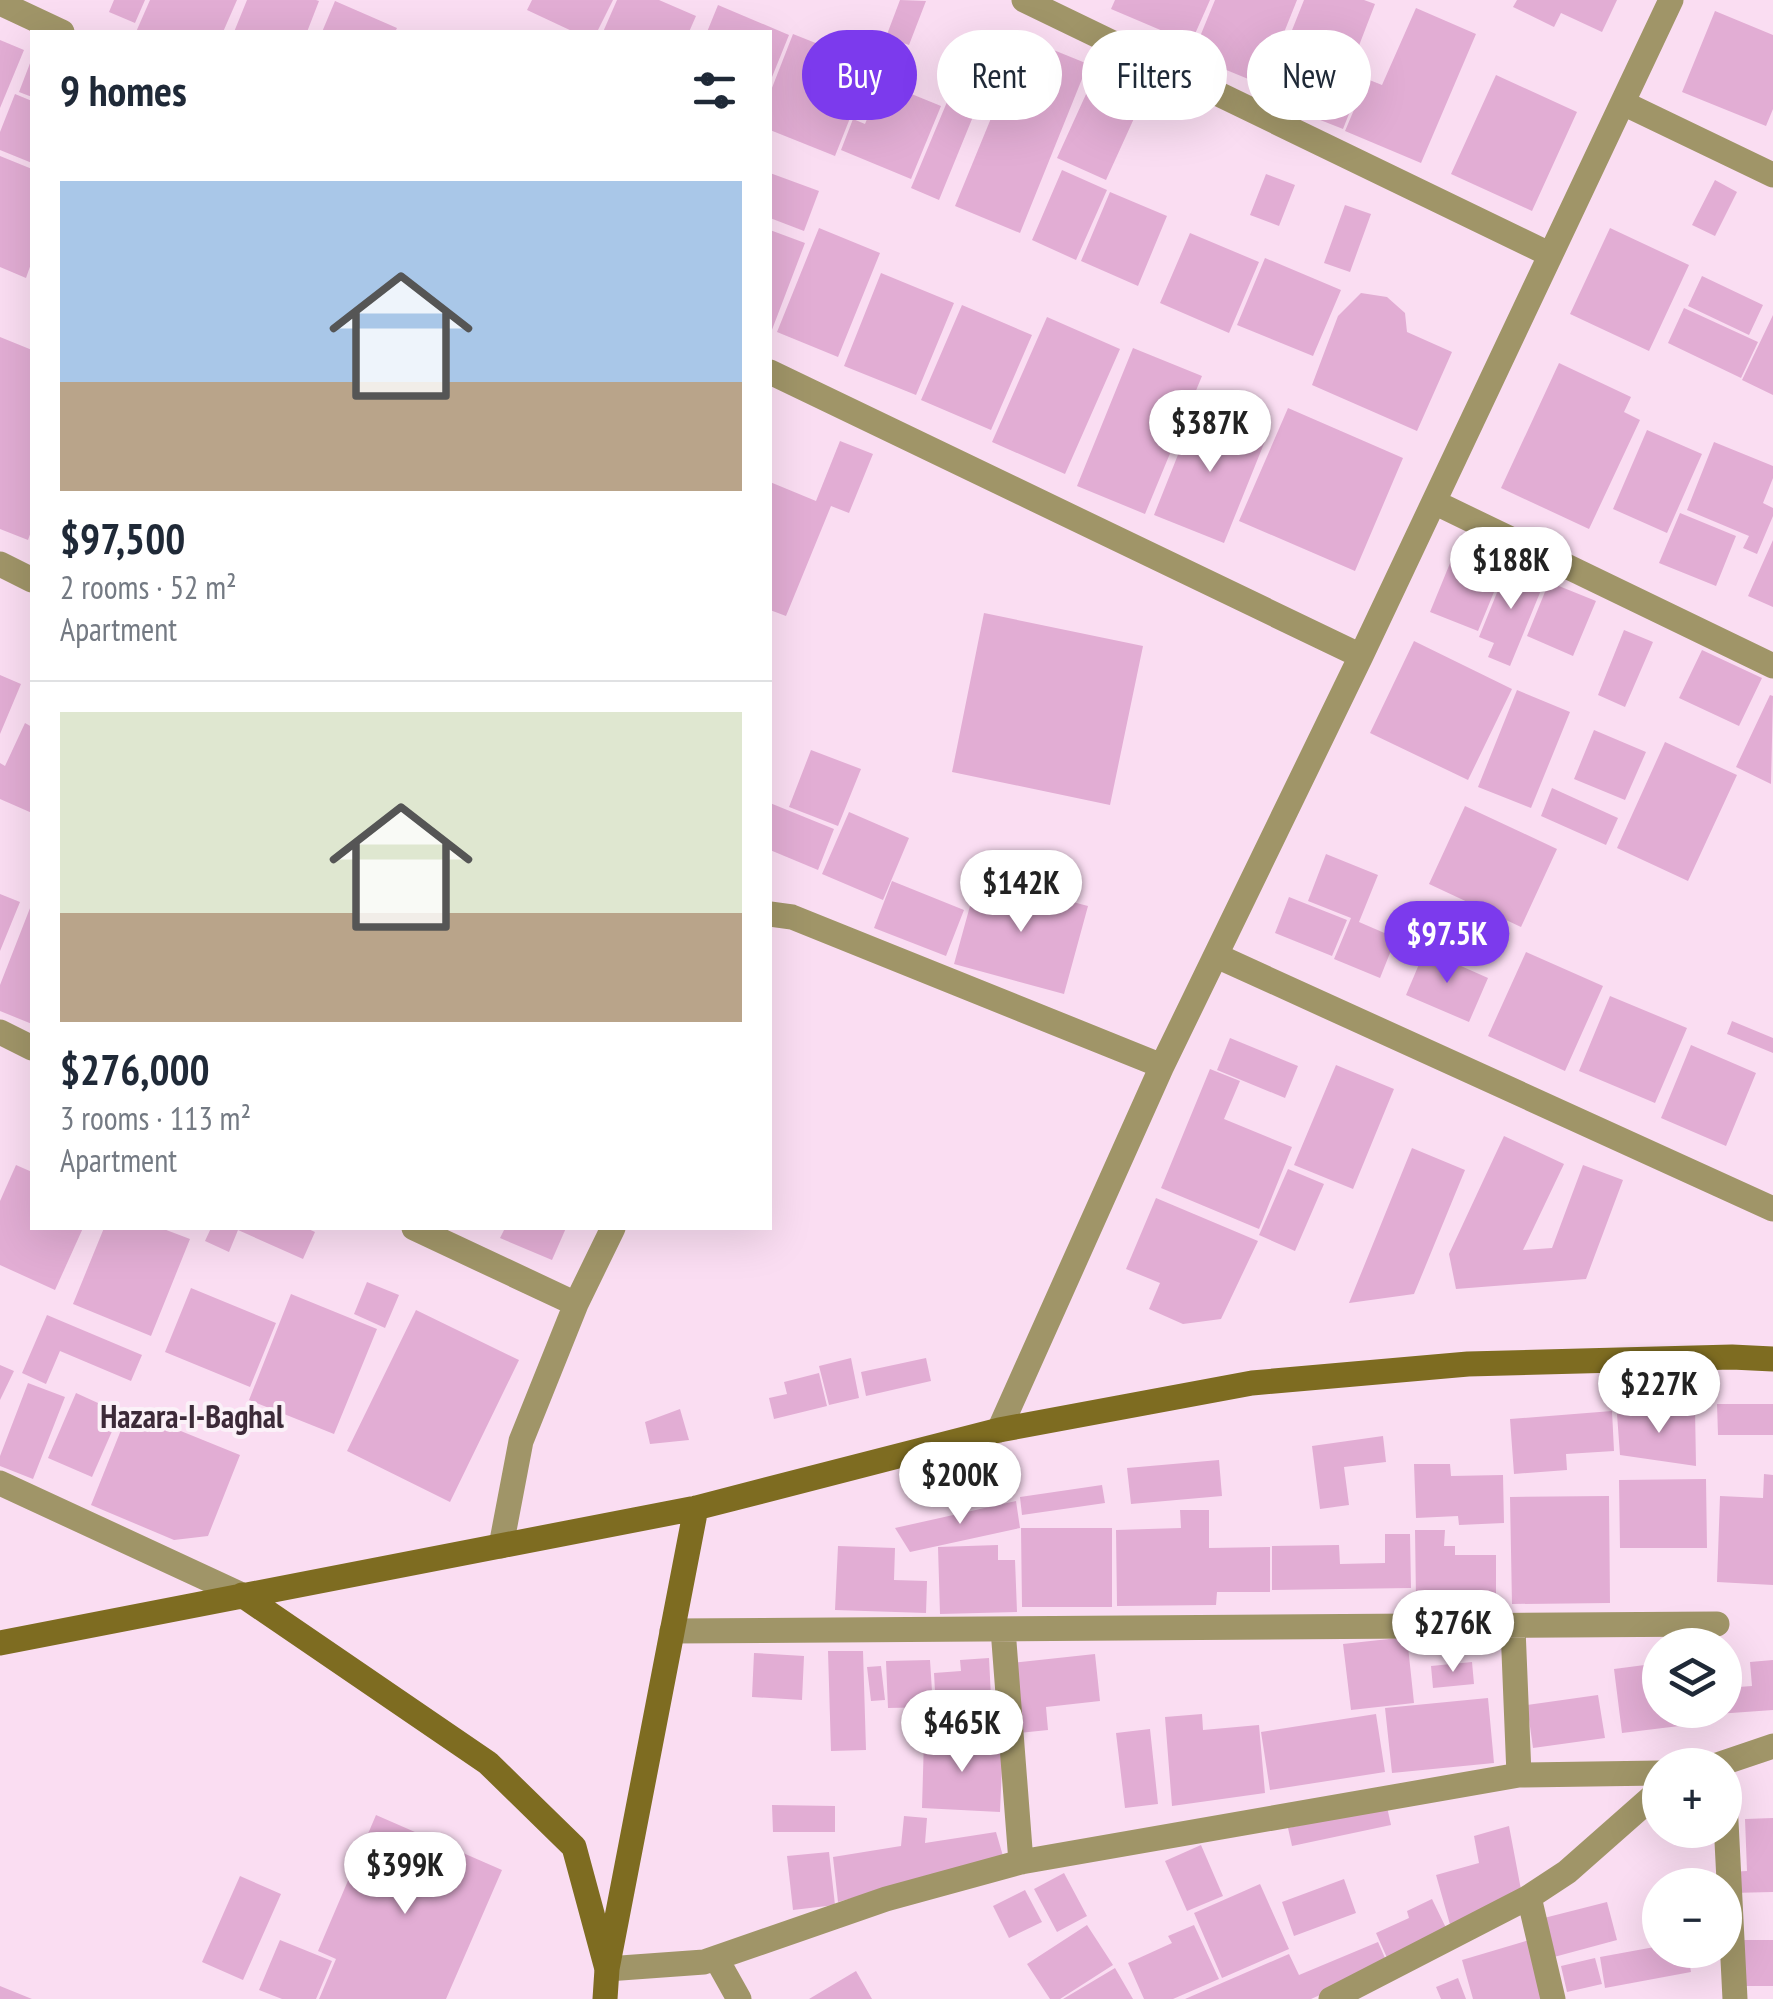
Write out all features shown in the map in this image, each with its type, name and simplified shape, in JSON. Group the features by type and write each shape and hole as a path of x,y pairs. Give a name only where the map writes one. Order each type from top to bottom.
{"main road":[{"path":"0,1643 696,1508 999,1430 1252,1383 1468,1364 1773,1359"},
{"path":"605,1999 606,1968 696,1508"},
{"path":"242,1595 488,1763 574,1847 606,1968"}],"street":[{"path":"1024,0 1550,254"},
{"path":"999,1430 1162,1066 1671,0"},
{"path":"0,2 58,30"},
{"path":"1622,102 1773,175"},
{"path":"772,373 1361,656"},
{"path":"1434,502 1773,666"},
{"path":"0,564 30,579"},
{"path":"772,914 792,917 1162,1066"},
{"path":"1217,956 1773,1209"},
{"path":"0,1032 30,1047"},
{"path":"418,1230 576,1304"},
{"path":"501,1546 522,1440 576,1304 612,1230"},
{"path":"0,1483 242,1595"},
{"path":"672,1630 1718,1624"},
{"path":"1513,1628 1519,1775"},
{"path":"1003,1629 1021,1862"},
{"path":"1742,1757 1773,1746"},
{"path":"606,1968 704,1962 886,1899 1021,1862 1519,1775 1642,1773"},
{"path":"1331,1999 1529,1897 1568,1872 1642,1806"},
{"path":"1727,1848 1734,1999"},
{"path":"1529,1897 1553,1999"},
{"path":"716,1958 739,1999"}],"building":[{"path":"114,0 145,0 135,23 109,12"},
{"path":"150,0 237,0 224,30 137,30"},
{"path":"247,0 319,1 308,30 235,30"},
{"path":"532,0 613,0 598,30 570,30 527,10"},
{"path":"617,0 659,0 696,16 690,30 604,30"},
{"path":"900,0 926,1 915,30 889,30"},
{"path":"1115,0 1210,0 1197,30 1160,30 1111,9"},
{"path":"1215,0 1297,0 1285,30 1247,30 1247,78 1227,70 1227,30 1203,30"},
{"path":"1304,0 1364,0 1375,4 1365,30 1292,30"},
{"path":"1517,0 1617,0 1602,32 1561,13 1554,27 1513,7"},
{"path":"335,1 397,28 396,30 323,30"},
{"path":"718,5 789,35 772,77 772,30 708,30"},
{"path":"1416,8 1476,34 1421,163 1345,131 1350,120 1371,120 1371,81 1382,85"},
{"path":"1715,11 1773,35 1773,109 1766,126 1682,92"},
{"path":"793,34 802,38 802,120 849,120 835,156 772,131 772,88"},
{"path":"0,40 24,50 0,108"},
{"path":"1062,53 1082,62 1082,79 1020,233 955,206 990,120 1062,120"},
{"path":"30,63 30,96 19,92"},
{"path":"1496,75 1577,112 1532,211 1451,174"},
{"path":"15,94 30,100 30,162 0,150 0,132"},
{"path":"917,96 937,104 937,116 911,179 841,150 853,120 865,124 867,120 917,120"},
{"path":"1082,103 1082,120 1133,120 1106,180 1057,158"},
{"path":"939,120 972,120 939,200 911,188"},
{"path":"1320,120 1347,120 1343,129"},
{"path":"0,156 30,168 30,267 26,278 0,267"},
{"path":"1062,170 1107,190 1076,260 1032,240"},
{"path":"772,174 819,191 804,231 772,219"},
{"path":"1266,174 1295,185 1279,226 1250,215"},
{"path":"1715,180 1737,192 1715,236 1692,225"},
{"path":"1110,192 1167,216 1138,286 1081,261"},
{"path":"1345,205 1371,214 1350,272 1324,263"},
{"path":"819,228 880,253 838,357 777,332"},
{"path":"1610,228 1689,265 1649,351 1570,314"},
{"path":"772,231 805,243 772,330"},
{"path":"1190,233 1259,262 1229,333 1160,303"},
{"path":"1265,258 1341,290 1313,356 1237,325"},
{"path":"881,273 954,303 916,395 844,366"},
{"path":"1702,276 1763,305 1749,335 1688,306"},
{"path":"1361,293 1387,297 1405,313 1407,332 1452,352 1417,431 1312,385 1338,316"},
{"path":"962,305 1032,335 991,430 921,400"},
{"path":"1684,308 1758,342 1741,378 1668,343"},
{"path":"1773,315 1773,395 1742,380"},
{"path":"1047,317 1120,349 1065,474 992,442"},
{"path":"0,337 30,349 30,534 28,540 0,529"},
{"path":"1133,348 1202,376 1145,514 1077,486"},
{"path":"1559,363 1631,397 1624,412 1640,420 1589,529 1501,488"},
{"path":"1197,407 1267,436 1224,543 1154,515"},
{"path":"1288,408 1403,458 1355,571 1239,521"},
{"path":"1647,430 1702,454 1667,533 1613,509"},
{"path":"840,441 873,454 849,513 831,506 786,616 772,611 772,483 816,501"},
{"path":"1714,442 1773,466 1773,478 1763,503 1773,508 1773,516 1757,554 1743,548 1749,536 1687,510"},
{"path":"1680,513 1736,536 1716,586 1659,563"},
{"path":"1462,534 1510,553 1478,631 1430,612"},
{"path":"1773,540 1773,607 1748,596"},
{"path":"1509,563 1546,578 1510,666 1488,657 1494,643 1479,637"},
{"path":"1549,582 1596,601 1573,656 1527,636"},
{"path":"984,613 1143,646 1110,805 952,772"},
{"path":"1624,630 1653,642 1625,707 1598,695"},
{"path":"1414,641 1512,689 1468,780 1370,733"},
{"path":"1702,650 1762,678 1739,726 1679,698"},
{"path":"0,675 21,684 0,734"},
{"path":"1517,690 1570,712 1531,808 1478,787"},
{"path":"1770,695 1773,696 1771,784 1736,767"},
{"path":"25,723 30,726 30,812 0,799 0,763 5,766"},
{"path":"1594,730 1646,752 1625,800 1574,779"},
{"path":"1665,742 1737,775 1688,881 1617,848"},
{"path":"811,750 861,769 838,826 789,807"},
{"path":"1552,788 1618,818 1606,845 1541,816"},
{"path":"772,804 834,829 818,870 772,851"},
{"path":"1465,806 1557,849 1521,927 1429,884"},
{"path":"849,812 909,838 883,900 822,874"},
{"path":"1326,854 1378,875 1359,922 1396,938 1380,978 1334,959 1351,918 1308,901"},
{"path":"978,877 1088,906 1064,994 954,964"},
{"path":"892,881 964,910 946,956 874,928"},
{"path":"0,894 20,902 0,951"},
{"path":"1289,897 1347,920 1332,956 1275,933"},
{"path":"30,908 30,1023 0,1011 0,985"},
{"path":"1425,950 1488,978 1469,1022 1406,995"},
{"path":"1526,952 1603,986 1565,1071 1488,1036"},
{"path":"1610,996 1687,1028 1655,1103 1579,1071"},
{"path":"1732,1021 1773,1038 1773,1053 1727,1034"},
{"path":"1230,1038 1298,1066 1285,1098 1217,1070"},
{"path":"1691,1045 1756,1073 1726,1146 1661,1118"},
{"path":"1336,1065 1394,1089 1353,1189 1294,1165"},
{"path":"1210,1069 1240,1081 1224,1119 1292,1147 1259,1229 1161,1188"},
{"path":"1504,1136 1564,1164 1523,1250 1552,1248 1583,1165 1623,1180 1586,1279 1456,1289 1449,1254"},
{"path":"1412,1148 1465,1170 1414,1294 1349,1303"},
{"path":"16,1165 30,1171 30,1230 82,1230 55,1290 0,1265 0,1201"},
{"path":"1288,1169 1324,1184 1295,1251 1259,1235"},
{"path":"1156,1198 1258,1241 1221,1319 1183,1324 1149,1309 1160,1283 1126,1269"},
{"path":"103,1230 166,1230 190,1239 151,1336 73,1304"},
{"path":"210,1230 238,1230 229,1252 205,1241"},
{"path":"238,1230 315,1232 303,1259"},
{"path":"504,1230 565,1230 552,1260 500,1238"},
{"path":"367,1282 399,1295 385,1328 354,1314"},
{"path":"191,1288 276,1323 250,1387 165,1352"},
{"path":"291,1294 377,1329 334,1434 249,1400"},
{"path":"416,1310 519,1360 450,1502 347,1451"},
{"path":"47,1315 142,1355 131,1381 60,1351 46,1384 22,1373"},
{"path":"851,1358 859,1398 829,1405 819,1366"},
{"path":"926,1358 931,1381 866,1396 861,1372"},
{"path":"0,1365 14,1371 0,1400"},
{"path":"819,1373 827,1406 774,1419 769,1398 787,1394 784,1382"},
{"path":"28,1383 65,1397 33,1479 0,1466 0,1456"},
{"path":"76,1393 120,1413 92,1477 48,1458"},
{"path":"1717,1404 1773,1404 1773,1435 1718,1435"},
{"path":"1695,1408 1696,1466 1620,1455 1617,1414"},
{"path":"680,1409 689,1440 650,1444 645,1422"},
{"path":"129,1410 240,1455 208,1536 174,1540 91,1505"},
{"path":"1612,1411 1614,1451 1566,1454 1567,1470 1514,1474 1510,1419"},
{"path":"1383,1436 1386,1462 1344,1467 1349,1505 1320,1509 1312,1446"},
{"path":"1219,1460 1222,1496 1131,1504 1127,1468"},
{"path":"1414,1464 1450,1464 1451,1476 1503,1475 1504,1523 1459,1525 1458,1516 1416,1518"},
{"path":"1764,1474 1773,1475 1773,1585 1717,1582 1720,1496 1763,1498"},
{"path":"1706,1479 1707,1548 1620,1548 1619,1480"},
{"path":"1102,1485 1105,1503 1022,1515 1020,1497"},
{"path":"1609,1496 1610,1603 1512,1604 1510,1497"},
{"path":"1016,1501 1020,1528 910,1552 895,1528"},
{"path":"1180,1510 1209,1510 1209,1548 1270,1547 1270,1592 1217,1592 1216,1605 1117,1606 1116,1530 1181,1528"},
{"path":"1021,1528 1112,1528 1112,1607 1022,1607"},
{"path":"1415,1530 1445,1530 1444,1546 1455,1546 1455,1555 1496,1555 1496,1599 1416,1599"},
{"path":"1385,1534 1410,1534 1411,1588 1272,1590 1272,1546 1339,1545 1340,1564 1385,1563"},
{"path":"998,1545 998,1560 1015,1560 1017,1612 940,1614 938,1547"},
{"path":"838,1546 895,1548 894,1580 927,1581 926,1613 835,1610"},
{"path":"1407,1637 1414,1703 1351,1710 1343,1644"},
{"path":"828,1651 863,1651 866,1750 831,1751"},
{"path":"754,1653 804,1656 802,1700 752,1697"},
{"path":"1095,1654 1100,1701 1046,1707 1048,1730 1019,1733 1012,1663"},
{"path":"989,1658 992,1717 964,1719 963,1707 936,1710 934,1673 961,1671 960,1660"},
{"path":"930,1660 933,1707 888,1708 886,1661"},
{"path":"1773,1660 1773,1710 1742,1712 1742,1687 1752,1686 1750,1662"},
{"path":"1472,1662 1474,1684 1433,1688 1431,1666"},
{"path":"1642,1665 1642,1728 1663,1728 1622,1733 1614,1669"},
{"path":"881,1666 885,1700 871,1701 867,1667"},
{"path":"1598,1695 1605,1738 1533,1748 1527,1705"},
{"path":"1488,1698 1494,1763 1392,1773 1385,1708"},
{"path":"1202,1714 1203,1730 1259,1725 1265,1793 1172,1806 1165,1717"},
{"path":"1376,1714 1385,1772 1270,1790 1261,1732"},
{"path":"1150,1729 1158,1804 1125,1808 1116,1733"},
{"path":"924,1739 1003,1742 1000,1812 922,1808"},
{"path":"772,1805 835,1806 835,1832 773,1832"},
{"path":"1387,1807 1391,1825 1292,1846 1288,1828"},
{"path":"376,1815 502,1870 446,1999 319,1999 336,1959 318,1951"},
{"path":"904,1816 927,1818 925,1843 996,1832 1003,1856 838,1902 833,1857 901,1846"},
{"path":"1773,1818 1773,1892 1742,1893 1742,1871 1747,1871 1745,1819"},
{"path":"1509,1826 1522,1895 1451,1928 1436,1875 1479,1863 1474,1836"},
{"path":"1201,1845 1223,1896 1187,1911 1165,1861"},
{"path":"829,1852 835,1905 793,1910 787,1856"},
{"path":"1064,1873 1087,1916 1057,1932 1034,1889"},
{"path":"240,1876 281,1894 243,1980 202,1962"},
{"path":"1344,1879 1356,1913 1294,1936 1282,1902"},
{"path":"1260,1884 1289,1949 1222,1978 1194,1913"},
{"path":"1025,1890 1042,1922 1009,1938 993,1906"},
{"path":"1432,1899 1448,1932 1388,1960 1376,1933 1409,1918 1407,1911"},
{"path":"1607,1902 1617,1940 1554,1957 1544,1918"},
{"path":"1087,1925 1113,1965 1060,1999 1050,1999 1027,1964"},
{"path":"1194,1925 1219,1979 1173,1999 1144,1999 1128,1963 1172,1943 1168,1936"},
{"path":"280,1940 332,1961 316,1999 282,1999 259,1990"},
{"path":"1529,1940 1548,1999 1473,1999 1462,1960"},
{"path":"1742,1940 1773,1940 1773,1986 1739,1986"},
{"path":"1378,1942 1388,1965 1311,1999 1185,1999 1289,1954 1299,1975"},
{"path":"1642,1949 1642,1968 1690,1968 1691,1972 1605,1988 1600,1957"},
{"path":"1595,1958 1602,1984 1567,1992 1561,1966"},
{"path":"1115,1968 1133,1999 1063,1999"},
{"path":"856,1971 872,1999 809,1999"},
{"path":"1458,1978 1466,1999 1441,1999 1436,1987"},
{"path":"0,1986 32,1999 0,1999"}],"district":[{"name":"Hazara-I-Baghal","path":"192,1416"}]}
